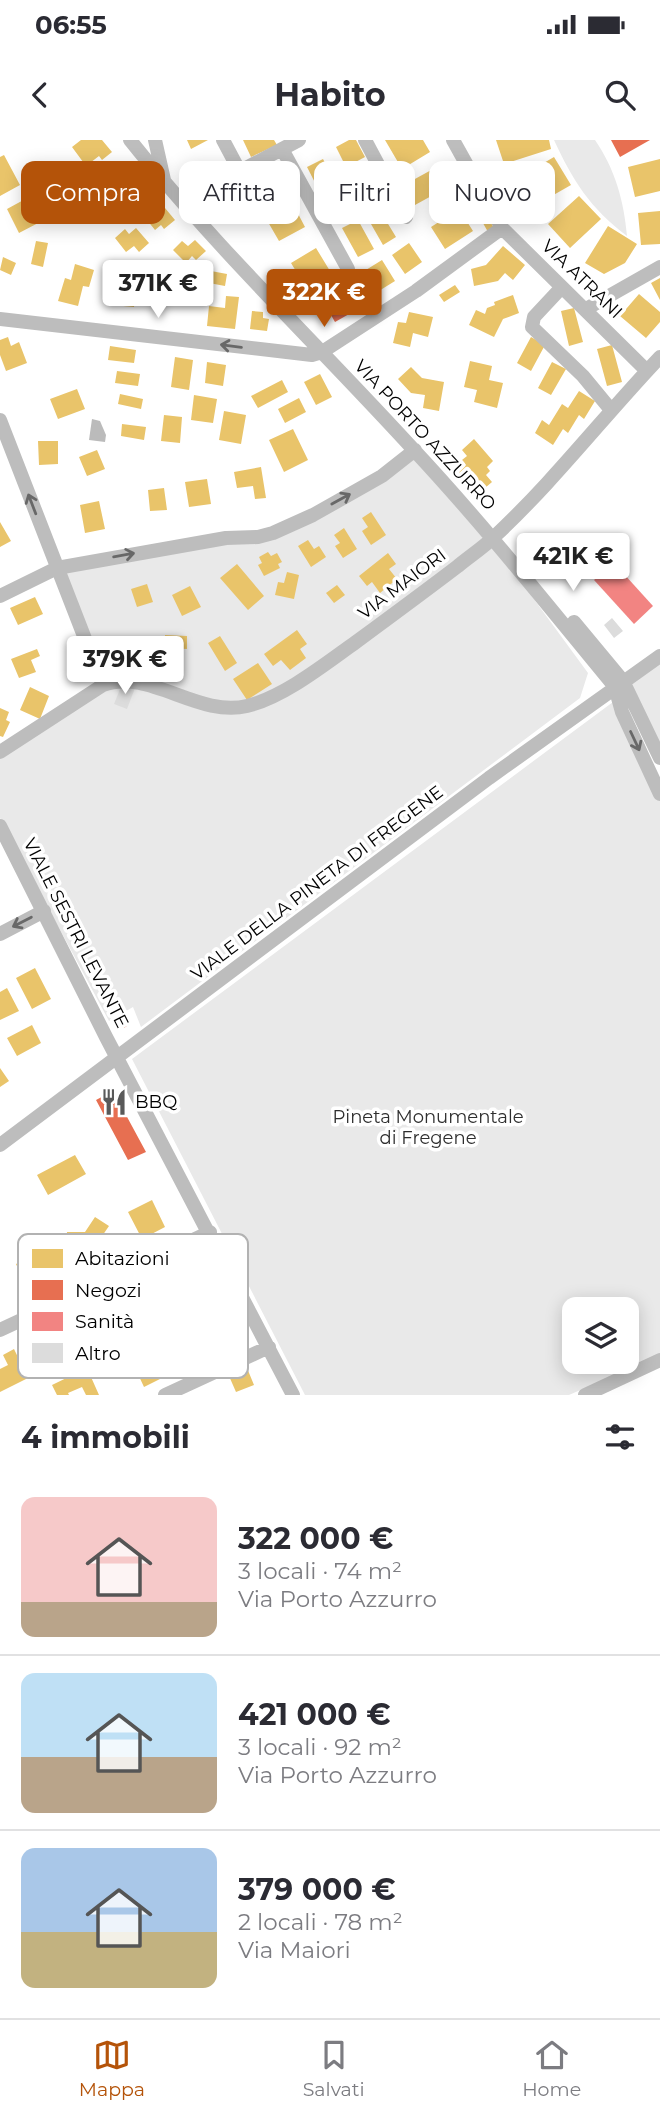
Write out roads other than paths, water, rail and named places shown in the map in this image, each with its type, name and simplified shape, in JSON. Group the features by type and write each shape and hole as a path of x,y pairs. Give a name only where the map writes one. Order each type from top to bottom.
{"street":[{"name":"VIA PORTO AZZURRO","path":"130,140 147,161"},
{"path":"155,140 160,161"},
{"path":"223,140 234,161"},
{"path":"260,161 299,140"},
{"path":"365,140 376,161"},
{"name":"VIA ATRANI","path":"453,140 502,228 646,371"},
{"path":"282,149 348,269"},
{"name":"VIA PORTO AZZURRO","path":"165,183 179,199"},
{"name":"VIA PORTO AZZURRO","path":"203,224 415,450 619,684"},
{"path":"0,319 308,355 322,352 416,291 502,228"},
{"path":"586,309 660,267"},
{"path":"562,287 534,317 532,327 583,376 611,410"},
{"name":"VIA MAIORI","path":"103,685 120,681 131,682 219,707 234,708 257,703 282,691 324,664 494,538 660,357"},
{"path":"0,420 103,685 0,752"},
{"path":"0,596 57,568 226,538 268,535 313,515 382,476 415,450"},
{"name":"VIALE DELLA PINETA DI FREGENE","path":"0,1145 489,778 660,656"},
{"path":"619,684 660,758"},
{"path":"619,684 622,712 660,793"},
{"name":"VIALE SESTRI LEVANTE","path":"0,826 117,1057 210,1232"},
{"path":"0,934 44,911"},
{"path":"206,1234 210,1232"},
{"name":"VIALE SESTRI LEVANTE","path":"248,1306 293,1395"},
{"path":"0,1330 18,1322"},
{"path":"248,1357 269,1347"},
{"path":"585,1395 660,1360"},
{"path":"165,1395 202,1378"}],"place":[{"name":"BBQ","path":"114,1102"}],"park label":[{"name":"Pineta Monumentale di Fregene","path":"428,1128"}]}
